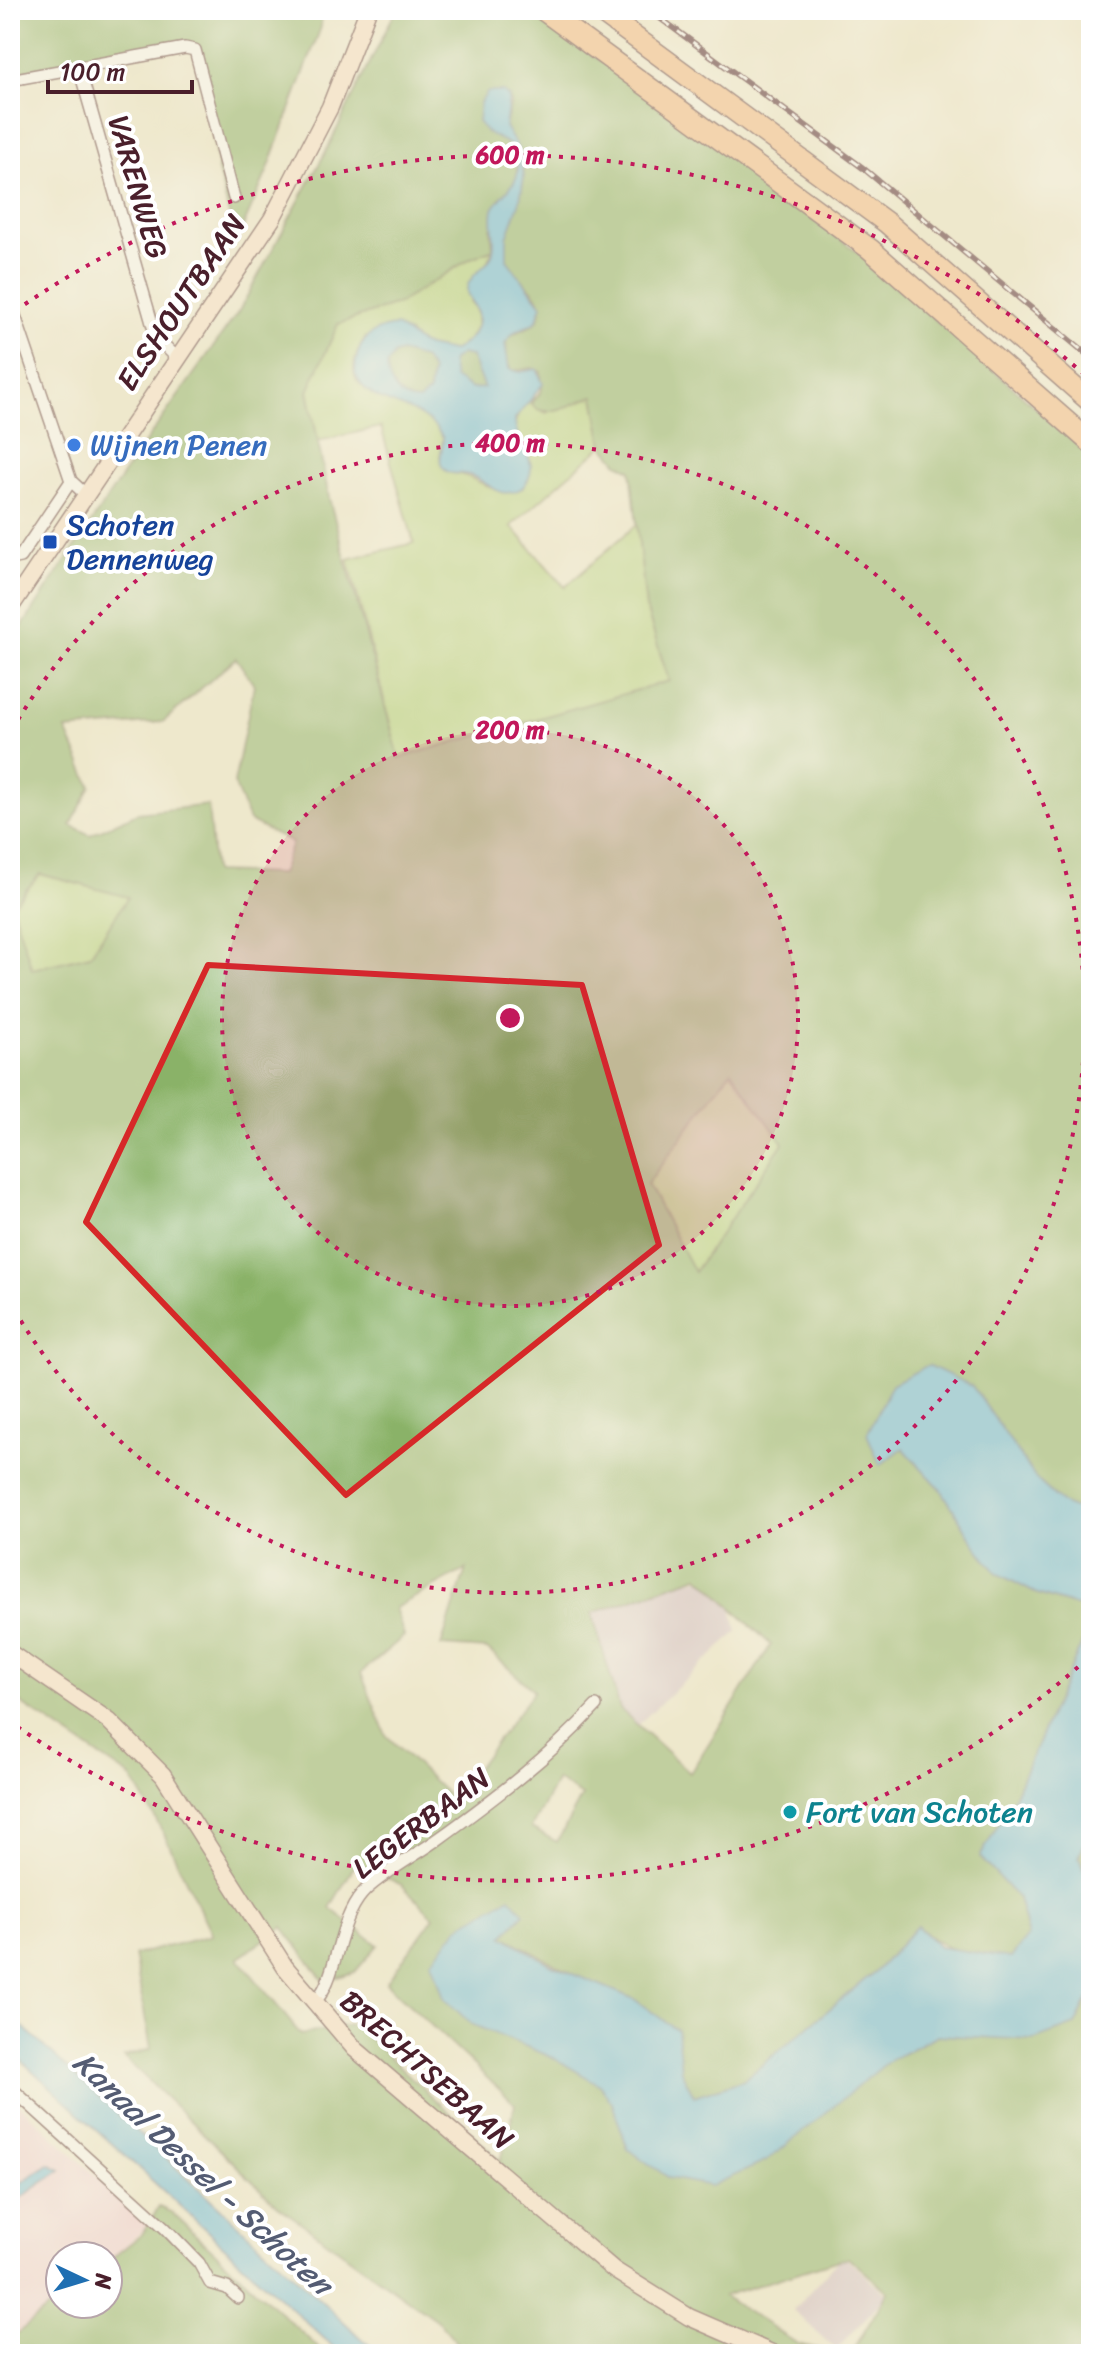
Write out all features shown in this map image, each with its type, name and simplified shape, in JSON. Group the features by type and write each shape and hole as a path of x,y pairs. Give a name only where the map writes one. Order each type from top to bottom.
{"highway":[{"path":"543,10 609,55 870,249 1091,443"},
{"path":"598,10 887,223 1091,402"}],"main road":[{"name":"ELSHOUTBAAN","path":"10,608 286,193 330,107 368,10"},
{"name":"BRECHTSEBAAN","path":"10,1653 109,1721 163,1775 285,1967 355,2049 614,2270 689,2317 774,2354"}],"street":[{"path":"10,80 185,48 195,50 234,198"},
{"name":"VARENWEG","path":"79,68 156,337 177,358"},
{"path":"10,301 71,481 85,494"},
{"path":"15,558 71,481"},
{"name":"LEGERBAAN","path":"313,2003 323,1995 339,1935 362,1893 529,1772 596,1706"},
{"path":"10,2087 183,2246 199,2263 210,2283 227,2288 238,2298"}],"highlighted area":[{"path":"208,965 582,985 659,1245 346,1495 86,1222"}],"shaded area":[{"path":"726,1574 737,1632 632,1730 615,1714 589,1608 635,1590"},
{"path":"10,2096 149,2225 124,2247 124,2240 44,2240 44,2312 10,2339"},
{"path":"843,2255 887,2295 836,2350 793,2310"}],"green space":[{"path":"10,10 322,10 321,27 267,172 236,243 218,170 200,47 81,59 10,74"},
{"path":"396,10 527,10 604,63 864,257 1091,456 1091,1515 1063,1504 1038,1481 972,1386 880,1465 903,1448 941,1489 974,1543 997,1573 1035,1593 1091,1611 1091,1623 1014,1797 980,1857 1018,1898 1028,1936 1011,1958 983,1956 949,1948 917,1926 879,1968 744,2080 694,2096 681,2071 677,2030 503,1936 510,1897 471,2024 558,2059 590,2076 611,2100 628,2149 890,2060 937,2035 974,2035 1075,2025 1091,1993 1091,2354 851,2354 888,2292 848,2257 723,2296 798,2344 839,2354 467,2354 440,2323 278,2206 124,2057 151,2049 134,1955 212,1935 164,1834 132,1778 10,1696 10,645 136,455 239,311 325,153","holes":["488,92 503,92 511,102 505,127 523,166 522,190 507,235 507,258 541,306 538,320 506,340 507,364 513,371 532,368 541,372 542,390 532,404 537,409 552,411 594,396 603,445 618,463 631,470 646,608 669,681 399,758 329,498 308,391 338,324 399,303 471,258 493,249 491,229 500,198 514,187 517,159 511,145 488,133 478,121","236,658 254,685 234,783 249,821 292,843 281,874 214,872 208,805 137,813 90,835 71,825 91,786 66,730 163,722","40,874 128,897 90,955 32,969 12,906","731,1071 783,1143 694,1272 647,1184","466,1569 441,1646 487,1649 534,1691 453,1800 386,1735 361,1673 404,1636 395,1608","699,1576 771,1645 690,1773 620,1709 592,1613","557,1780 582,1796 557,1842 531,1828","356,1863 402,1885 434,1917 386,1983 515,2104 501,2161 354,2024 301,2035 238,1958 283,1927 324,1981 355,1972 378,1945 330,1908"]},
{"path":"493,249 470,301 475,308 477,323 466,342 452,351 423,345 408,333 366,337 356,358 354,373 360,384 370,392 428,417 443,438 440,457 451,473 504,492 522,488 530,468 530,460 514,424 521,409 534,398 532,404 546,413 594,396 603,445 511,526 565,587 637,524 646,608 669,682 399,758 348,559 414,543 381,427 318,441 308,391 338,324 399,303 471,258"},
{"path":"401,352 423,358 432,371 429,392 419,401 401,395 389,378 387,365 394,354"},
{"path":"461,354 471,356 484,388 471,389 454,378 451,361"},
{"path":"40,874 129,897 90,955 31,970 12,906"},
{"path":"731,1070 783,1143 694,1273 647,1184"},
{"path":"1091,1823 1091,1890 1079,1857"},
{"path":"159,2207 171,2212 325,2354 10,2354 10,2339 44,2312 44,2320 124,2320 124,2248 142,2234"}],"water":[{"path":"488,92 503,92 509,97 505,127 520,152 524,177 519,204 507,237 507,260 542,305 536,322 514,332 505,343 509,369 520,372 537,369 543,384 515,419 530,462 529,479 522,488 507,493 469,475 446,471 441,462 443,438 433,425 422,416 372,394 355,373 357,355 365,340 386,327 396,326 423,345 452,351 463,345 475,331 477,312 467,289 470,280 493,253 493,209 515,181 518,166 511,145 487,133 478,122 480,103","holes":["401,352 423,358 432,371 429,392 419,401 401,395 389,378 387,365 394,354","461,354 471,356 484,388 471,389 454,378 451,362"]},
{"path":"928,1365 972,1386 1038,1481 1063,1504 1091,1515 1091,1611 1035,1593 997,1573 974,1543 941,1489 903,1448 880,1465 867,1434 892,1384"},
{"path":"1091,1623 1091,1823 1079,1857 1091,1890 1091,1993 1075,2025 1034,2040 937,2035 890,2060 767,2161 711,2186 669,2178 628,2149 612,2103 600,2085 554,2058 471,2024 444,1998 432,1961 460,1926 510,1897 524,1913 503,1936 552,1965 634,1999 677,2030 681,2071 694,2096 744,2080 879,1968 917,1926 939,1947 1011,1958 1028,1936 1018,1898 980,1857 1014,1797"},
{"path":"10,2015 379,2354 341,2354 10,2050"},
{"path":"49,2164 61,2170 10,2205 10,2190"}],"railway":[{"path":"649,10 863,168 1091,358"}],"place":[{"name":"Wijnen Penen","path":"74,445"},
{"name":"Schoten Dennenweg","path":"50,542"},
{"name":"Fort van Schoten","path":"790,1812"}],"water label":[{"name":"Kanaal Dessel - Schoten","path":"203,2173"}]}
